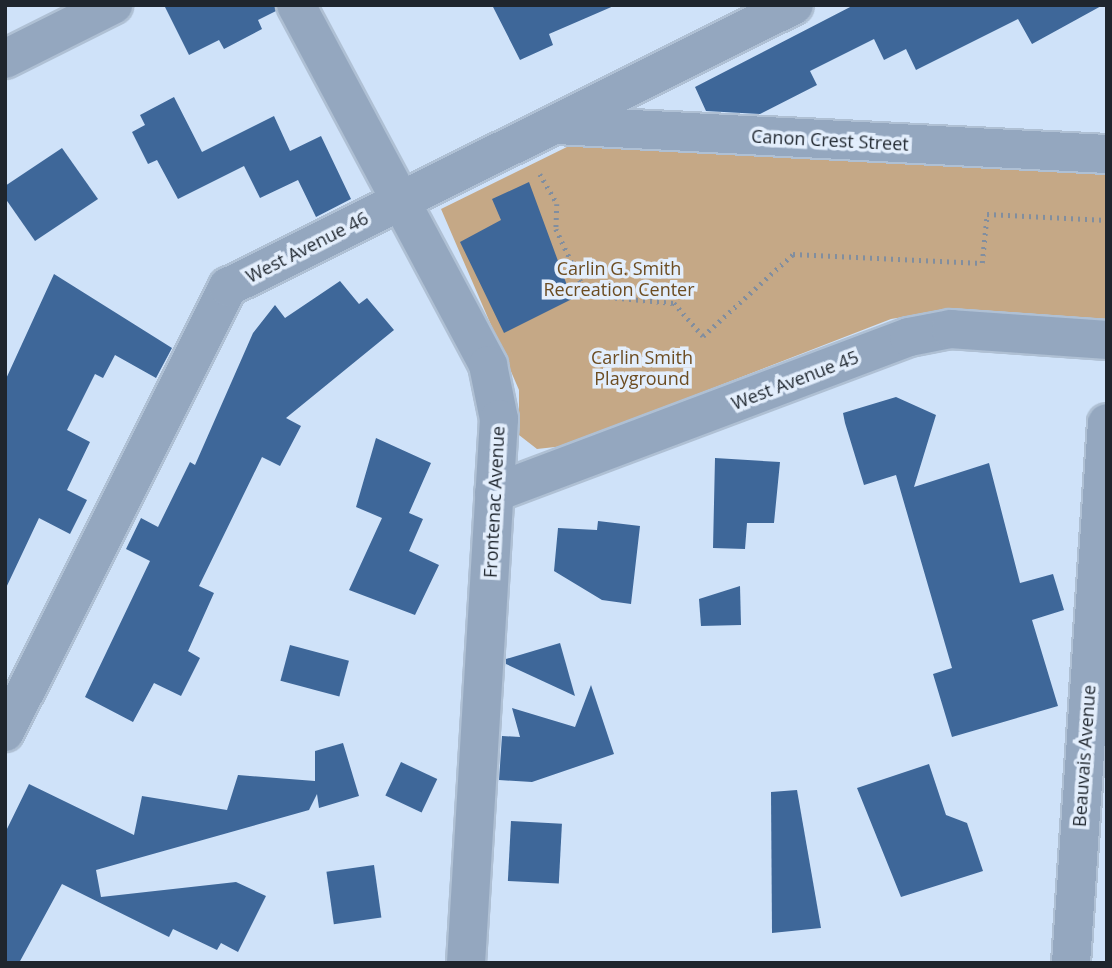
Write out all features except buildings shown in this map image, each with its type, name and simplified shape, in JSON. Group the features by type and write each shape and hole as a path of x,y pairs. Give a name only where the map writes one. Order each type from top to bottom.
{"street":[{"path":"5,59 113,5"},
{"name":"Frontenac Avenue","path":"296,5 488,365 499,419 466,963"},
{"name":"West Avenue 46","path":"5,732 228,287 794,5"},
{"name":"Canon Crest Street","path":"538,133 1107,154"},
{"name":"West Avenue 45","path":"494,493 909,337 951,329 1107,340"},
{"name":"Beauvais Avenue","path":"1071,963 1107,423"}],"path":[{"path":"538,133 557,204 556,229 587,295 674,303 702,336 793,254 982,263 987,214 1107,220"}],"green space":[{"name":"Carlin G. Smith Recreation Center","path":"577,142 1107,165 1107,321 945,310 891,319 564,446 537,449 519,435 519,390 441,209"}],"park label":[{"name":"Carlin Smith Playground","path":"642,368"}]}
